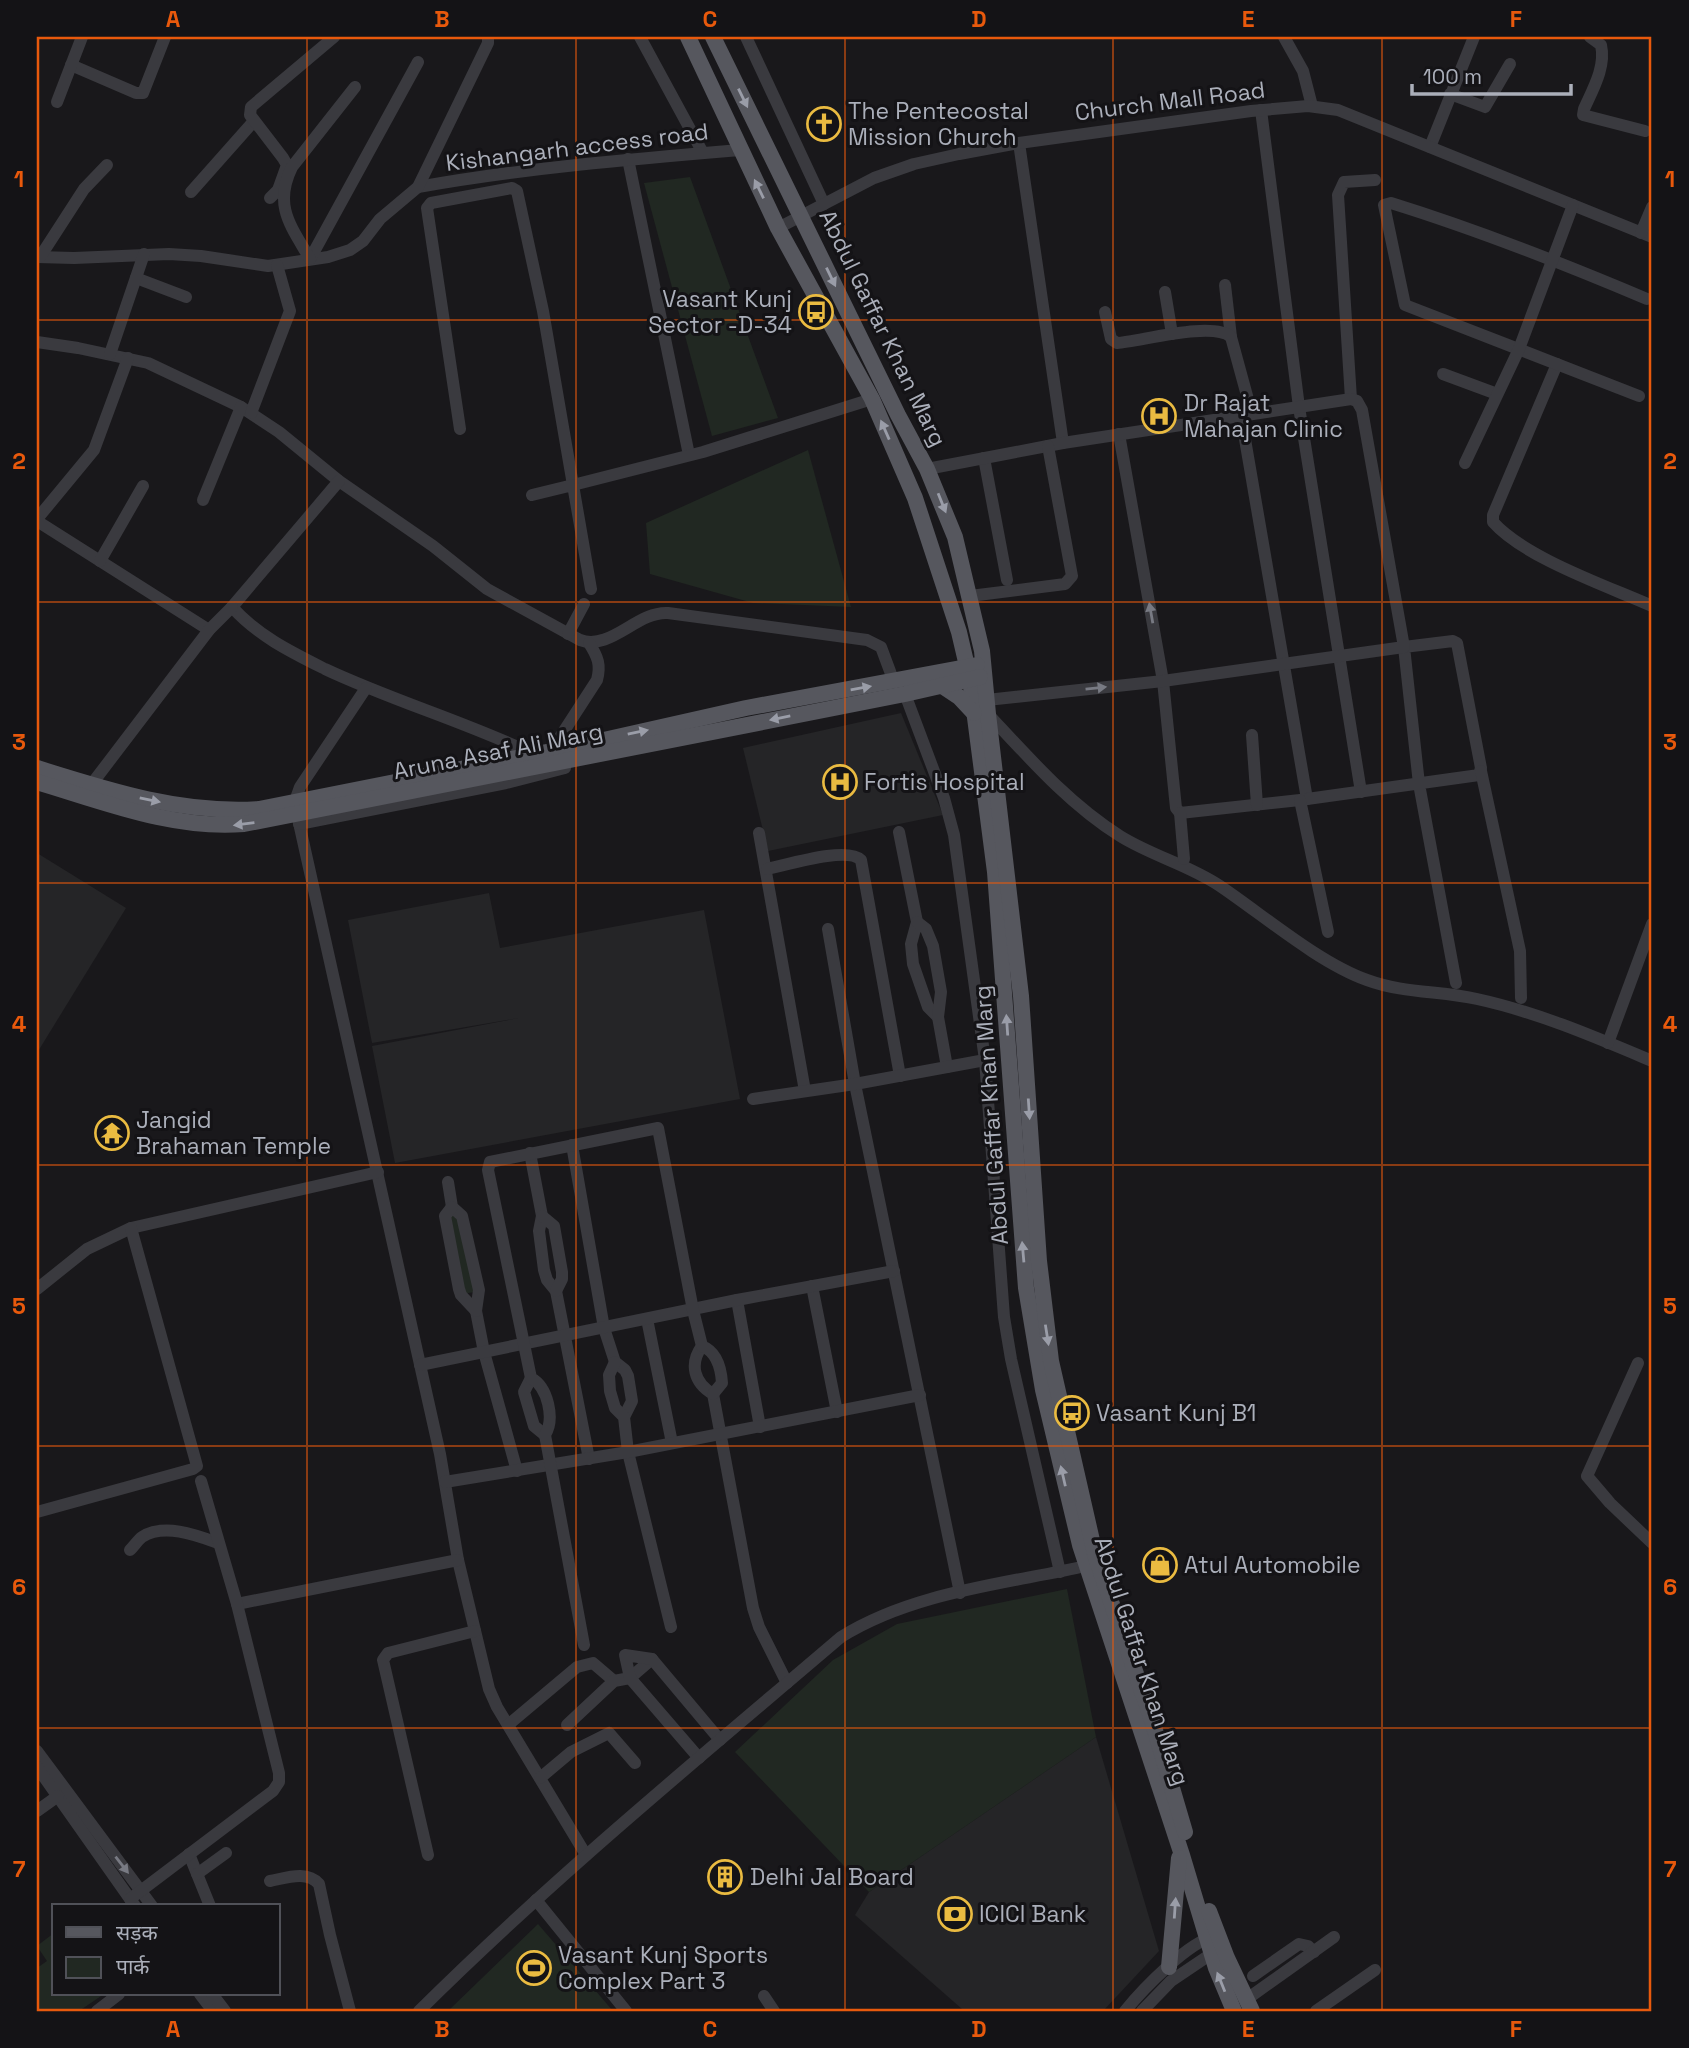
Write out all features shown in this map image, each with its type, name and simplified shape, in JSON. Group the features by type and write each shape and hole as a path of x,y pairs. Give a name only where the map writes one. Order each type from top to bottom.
{"main road":[{"path":"688,37 740,150"},
{"name":"Abdul Gaffar Khan Marg","path":"713,37 927,469 955,537 970,596 1021,996 1039,1261 1051,1361 1096,1558 1170,1777 1234,2011"},
{"name":"Abdul Gaffar Khan Marg","path":"740,150 778,228 872,398 915,498 959,632 978,667"},
{"path":"959,632 960,647 957,658 942,679 959,697 983,709"},
{"name":"Aruna Asaf Ali Marg","path":"37,782 148,814 197,824 244,824 900,688 942,679 978,667"},
{"name":"Aruna Asaf Ali Marg","path":"37,768 92,785 190,808 221,811 259,809 297,813 533,754 746,708 900,688"},
{"name":"Abdul Gaffar Khan Marg","path":"983,709 1028,1300 1034,1347 1086,1566 1214,1943 1249,2005"},
{"path":"1169,1967 1180,1849"}],"street":[{"path":"57,102 82,37"},
{"path":"71,65 139,94 145,89 165,37"},
{"path":"270,198 278,190 287,165 250,115 251,107 334,37"},
{"path":"38,257 193,255 240,263 277,265 339,254 363,241 380,219 418,187 488,43 488,37"},
{"path":"640,37 703,153"},
{"path":"746,37 824,204"},
{"path":"1284,37 1303,71 1312,106"},
{"path":"1430,148 1474,37"},
{"path":"1590,37 1601,45 1603,55 1599,74 1583,115 1645,131"},
{"path":"310,259 418,62"},
{"path":"1450,94 1485,107 1510,64"},
{"path":"310,259 286,217 283,207 286,179 292,167 355,87"},
{"name":"Church Mall Road","path":"778,228 892,171 914,163 1019,143 1261,110 1312,106 1338,110 1647,235"},
{"path":"1261,110 1299,407 1361,792"},
{"path":"191,192 254,121"},
{"path":"1019,143 1063,443"},
{"name":"Kishangarh access road","path":"418,187 481,176 628,159 740,150"},
{"path":"628,159 689,455"},
{"path":"38,257 83,189 107,165"},
{"path":"1351,399 1338,195 1344,182 1348,180 1375,180"},
{"path":"459,423 427,205 515,189 543,311 591,589"},
{"path":"1639,396 1405,305 1384,205 1391,203 1447,220 1552,259 1647,299"},
{"path":"1465,463 1519,348 1573,205"},
{"path":"1647,235 1652,207"},
{"path":"110,354 144,254"},
{"path":"203,500 290,311 277,265"},
{"path":"136,278 186,297"},
{"path":"1225,285 1303,800 1328,932"},
{"path":"1165,292 1172,334"},
{"path":"1105,312 1111,339 1117,344 1172,334 1214,331 1221,331 1231,337"},
{"path":"37,342 148,363 246,410 497,595 589,643 601,667 597,680 551,751"},
{"path":"128,358 93,450 37,520 209,630"},
{"path":"1558,364 1493,515 1493,522 1509,537 1571,571 1652,606"},
{"path":"1443,374 1497,394"},
{"path":"532,495 760,436 872,398"},
{"path":"927,469 1119,434 1351,399 1357,401 1362,410 1404,647 1419,784 1456,983"},
{"path":"1119,434 1163,681 1184,859"},
{"path":"970,596 1065,584 1070,581 1072,576 1048,446"},
{"path":"985,458 1007,580"},
{"path":"92,785 209,630 232,607 339,481"},
{"path":"100,561 143,486"},
{"path":"568,634 584,604"},
{"path":"232,607 253,629 281,647 366,688 533,754"},
{"path":"589,643 603,640 652,614 675,614 867,640 881,647 944,798 954,835 985,1060 1004,1317 1060,1572"},
{"path":"1521,998 1520,951 1481,771 1458,643 1453,641 1163,681 1030,695 983,709 1037,767 1094,818 1136,845 1208,879 1343,969 1382,985 1459,995 1502,1005 1608,1042 1652,1061"},
{"path":"366,688 300,787 297,813 420,1365 445,1482 458,1560 489,1689 586,1855"},
{"path":"297,813 506,783 643,750 751,730"},
{"path":"1252,735 1257,805"},
{"path":"1180,813 1419,784 1476,776 1481,771"},
{"path":"899,832 917,922 911,944 913,964 928,1007 938,1017"},
{"path":"759,833 805,1091"},
{"path":"767,869 844,854 858,856 861,860 900,1076"},
{"path":"917,922 926,929 933,946 941,992 938,1017 947,1067"},
{"path":"1608,1042 1652,924"},
{"path":"828,929 855,1084 960,1593"},
{"path":"753,1099 855,1084 985,1060"},
{"path":"545,1435 534,1426 524,1392 531,1378 488,1170 493,1160 658,1128 702,1346 714,1353 721,1375 722,1383 713,1394"},
{"path":"572,1145 604,1328 615,1363 625,1370 628,1376 632,1401 624,1417 628,1452 671,1627"},
{"path":"530,1153 542,1216 539,1223 540,1248 547,1280 556,1290 589,1459"},
{"path":"37,1289 87,1249 131,1228 378,1172"},
{"path":"448,1182 452,1207 462,1216 475,1270 479,1290 475,1311 517,1471"},
{"path":"452,1207 445,1216 459,1289 475,1311"},
{"path":"37,1512 197,1466 131,1228"},
{"path":"420,1365 894,1271"},
{"path":"812,1286 837,1412"},
{"path":"737,1300 761,1427"},
{"path":"647,1319 672,1443"},
{"path":"702,1346 695,1357 699,1383 713,1394 753,1608 759,1627 787,1683"},
{"path":"615,1363 609,1375 610,1391 615,1408 624,1417"},
{"path":"1638,1363 1587,1476 1609,1503 1652,1543"},
{"path":"531,1378 542,1387 545,1396 550,1424 545,1435 584,1645"},
{"path":"445,1482 552,1466 920,1395"},
{"path":"37,1767 133,1903 141,1890 273,1791 279,1782 237,1604 201,1481"},
{"path":"130,1550 142,1537 159,1532 184,1532 218,1543"},
{"path":"237,1604 458,1560"},
{"path":"419,2011 482,1949 586,1855 841,1637 876,1617 960,1593 1086,1566"},
{"path":"428,1855 383,1660 388,1653 475,1631"},
{"path":"698,1758 630,1678 625,1655 652,1659 720,1740"},
{"path":"567,1726 614,1681 630,1678 652,1659"},
{"path":"508,1725 577,1667 593,1663 614,1681"},
{"path":"540,1778 571,1752 610,1733 635,1763"},
{"path":"37,1751 151,1904"},
{"path":"37,1811 58,1796"},
{"path":"197,1874 226,1853"},
{"path":"189,1854 209,1904"},
{"path":"270,1881 303,1875 319,1884 351,2011"},
{"path":"536,1900 626,2011"},
{"path":"1249,2005 1334,1937"},
{"path":"1125,2011 1169,1967 1214,1943"},
{"path":"1142,2011 1214,1943"},
{"path":"1253,1976 1299,1944 1308,1946 1314,1952"},
{"path":"1316,2011 1375,1970"},
{"path":"97,2011 116,1996"},
{"path":"202,1996 213,2011"},
{"path":"214,1996 225,2011"},
{"path":"764,1996 774,2011"}],"shaded area":[{"name":"Fortis Hospital","path":"901,713 943,815 768,851 743,748"},
{"path":"37,853 126,908 37,1053"},
{"path":"489,893 500,948 704,910 740,1099 395,1163 372,1046 519,1018 372,1043 348,920"},
{"path":"1096,1737 1159,1951 1103,2011 962,2009 855,1915 869,1892"}],"green space":[{"path":"690,177 778,418 712,436 644,183"},
{"path":"808,450 851,607 753,603 650,574 646,523"},
{"path":"448,1205 459,1217 475,1292 462,1294"},
{"path":"1067,1589 1096,1737 869,1892 735,1752 833,1660 897,1624"},
{"name":"Vasant Kunj Sports Complex Part 3","path":"538,1924 613,2011 448,2011"},
{"path":"52,1935 52,1996 101,1996 79,2011 37,2011 37,1968 47,1961 37,1946"}],"place":[{"name":"The Pentecostal Mission Church","path":"824,124"},
{"name":"Vasant Kunj Sector -D-34","path":"816,312"},
{"name":"Dr Rajat Mahajan Clinic","path":"1159,416"},
{"name":"Fortis Hospital","path":"840,782"},
{"name":"Jangid Brahaman Temple","path":"112,1133"},
{"name":"Vasant Kunj B1","path":"1072,1413"},
{"name":"Atul Automobile","path":"1160,1565"},
{"name":"Delhi Jal Board","path":"725,1877"},
{"name":"ICICI Bank","path":"955,1914"},
{"name":"Vasant Kunj Sports Complex Part 3","path":"534,1968"}]}
